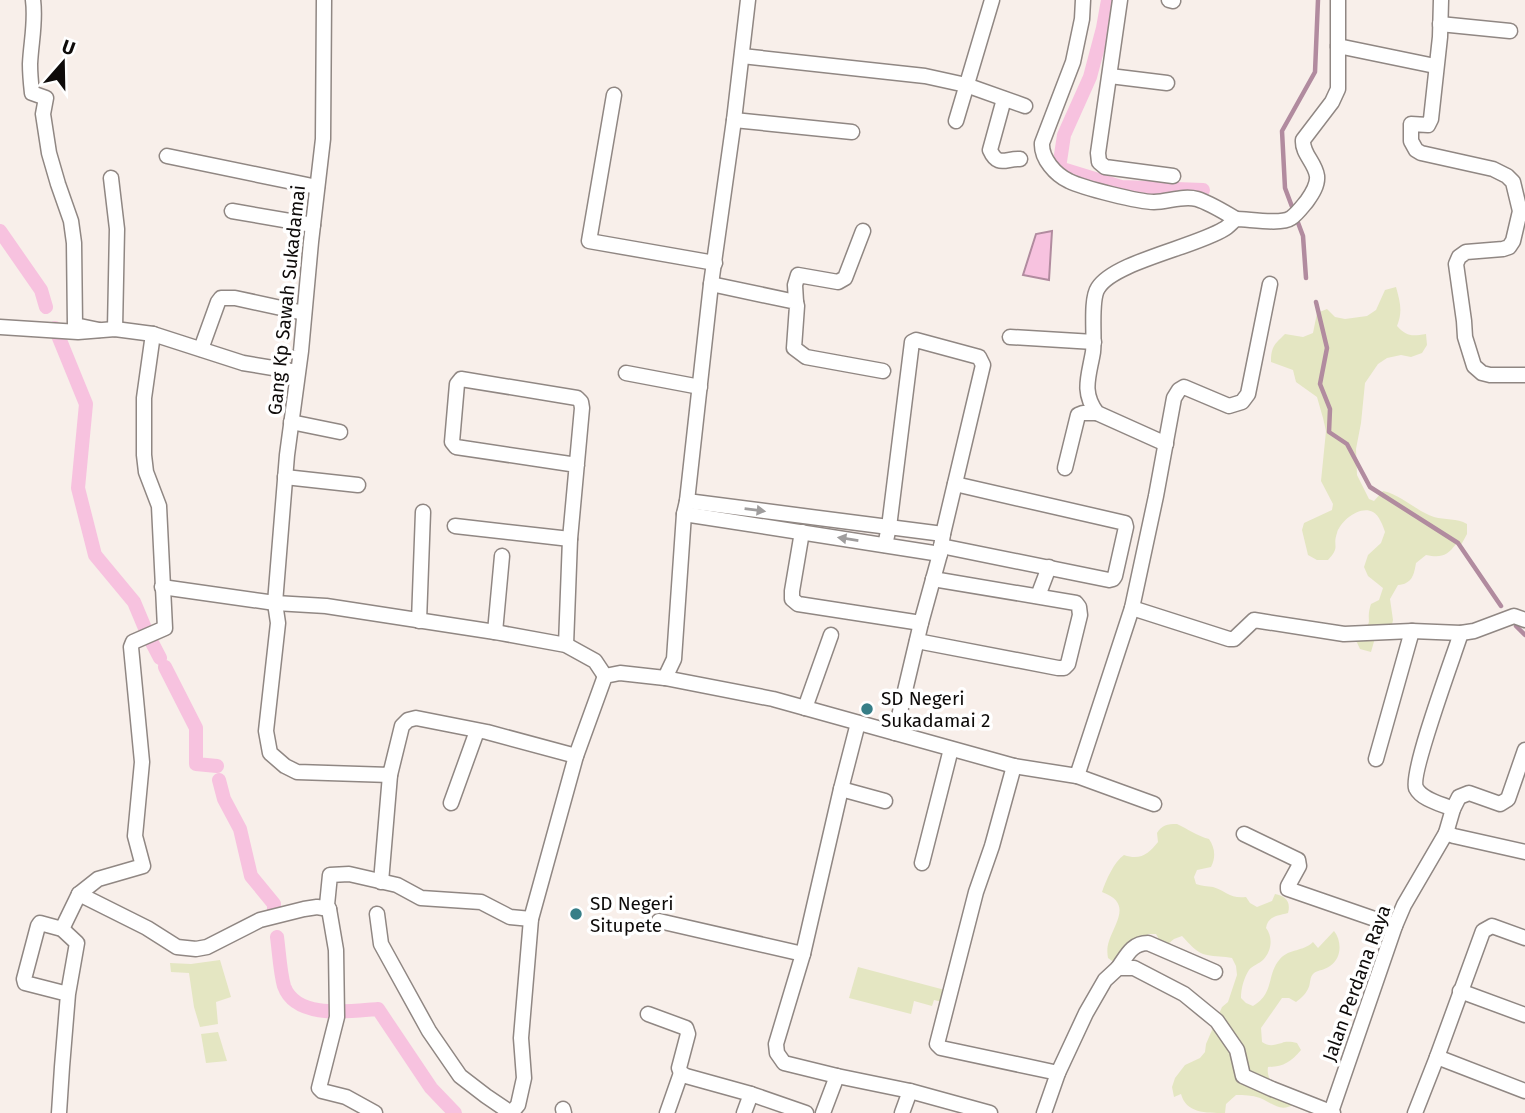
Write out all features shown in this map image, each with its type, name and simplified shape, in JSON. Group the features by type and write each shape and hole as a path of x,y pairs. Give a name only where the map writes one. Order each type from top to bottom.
{"street":[{"path":"33,0 30,66 32,93 46,98 43,114 49,153 71,221 74,243 75,325 99,330"},
{"name":"Gang Kp Sawah Sukadamai","path":"324,0 323,139 285,477 275,603 278,623 266,731 270,753 297,772 390,775"},
{"path":"665,678 674,659 686,508 711,284 748,0"},
{"path":"956,121 992,0"},
{"path":"1083,0 1073,62 1042,143 1043,153 1051,167 1068,181 1151,202 1196,198 1236,219 1279,221 1290,219 1304,204 1311,195 1317,178 1305,153 1303,140 1332,102 1338,89 1338,0"},
{"path":"1120,0 1098,153 1099,162 1105,167 1173,176"},
{"path":"1441,0 1430,122 1428,125 1411,124 1411,141 1416,150 1426,155 1493,169 1507,176 1513,183 1520,211 1510,247 1465,252 1456,264 1465,337 1474,366 1482,373 1490,375 1525,375"},
{"path":"1440,24 1510,31"},
{"path":"1338,46 1435,66"},
{"path":"742,56 925,76 966,85 1025,106"},
{"path":"1110,76 1167,83"},
{"path":"614,95 589,241 715,263"},
{"path":"1004,99 990,150 994,158 1000,161 1020,159"},
{"path":"734,120 852,132"},
{"path":"167,156 317,187"},
{"path":"111,178 117,229 116,329"},
{"path":"232,211 313,225"},
{"path":"1097,413 1090,404 1087,389 1094,342 1094,298 1098,288 1108,277 1140,262 1198,242 1225,229 1236,219"},
{"path":"863,231 845,278 838,282 798,275 795,285 797,306 794,348 806,357 883,371"},
{"path":"711,284 796,302"},
{"path":"1077,776 1132,608 1174,398 1184,387 1229,406 1242,402 1248,394 1270,285"},
{"path":"201,349 221,298 235,298 304,313"},
{"path":"0,327 78,332 116,329 153,334 243,363 297,372"},
{"path":"62,929 79,894 98,879 143,866 135,836 142,762 131,647 133,642 165,628 159,506 146,472 144,455 144,398 153,334"},
{"path":"1010,337 1094,342"},
{"path":"885,545 912,342 916,340 979,357 983,365 895,733"},
{"path":"626,373 700,387"},
{"path":"566,645 570,539 577,465 582,408 581,402 577,398 461,379 458,381 452,442 456,447 577,465"},
{"path":"1065,468 1078,415 1083,413 1097,413 1166,444"},
{"path":"292,422 340,432"},
{"path":"285,477 358,485"},
{"path":"686,508 781,513 889,527 941,545 1113,579 1125,523 955,484"},
{"path":"686,508 780,529 885,545 941,545"},
{"path":"419,621 423,512"},
{"path":"780,529 781,513"},
{"path":"455,526 570,539"},
{"path":"802,532 792,591 792,599 798,604 921,623"},
{"path":"495,632 502,556"},
{"path":"1038,596 1049,567"},
{"path":"917,641 1058,668 1064,668 1068,664 1080,615 1076,603 933,579"},
{"path":"162,587 275,603 326,606 566,645 595,661 605,676"},
{"path":"1132,608 1229,639 1234,639 1254,620 1344,634 1412,631 1461,633 1514,616 1525,620"},
{"path":"1376,759 1412,631"},
{"path":"1461,633 1421,753 1415,781 1417,790 1430,800 1453,808 1459,797 1469,793 1500,804 1508,799 1525,750"},
{"path":"805,708 831,635"},
{"path":"605,676 620,673 665,678 774,699 1014,766 1077,776 1154,804"},
{"path":"377,914 381,944 436,1041 460,1076 511,1113 518,1105 524,1078 521,1038 531,919 576,757 605,676"},
{"path":"381,882 390,775 402,726 408,719 416,718 477,731 576,757"},
{"path":"858,723 803,954 776,1044 776,1053 783,1063 910,1091 990,1113"},
{"path":"451,803 477,731"},
{"path":"922,863 951,749"},
{"path":"1014,766 976,892 937,1044 942,1048 1058,1073"},
{"path":"841,789 885,801"},
{"name":"Jalan Perdana Raya","path":"1327,1112 1395,926 1404,905 1446,833 1453,808"},
{"path":"1446,833 1525,852"},
{"path":"1244,834 1298,860 1289,889 1395,926"},
{"path":"375,1113 346,1097 319,1088 337,1017 336,950 327,905 330,875 349,874 397,885 421,898 481,902 510,917 531,919"},
{"path":"79,894 147,928 177,947 196,949 207,947 260,919 303,909 329,909"},
{"path":"659,921 803,954"},
{"path":"60,1113 68,994 77,943 62,929 40,923 25,983 68,994"},
{"path":"1415,1113 1483,931 1492,926 1525,938"},
{"path":"1044,1113 1058,1073 1086,1013 1105,980 1118,968 1133,947 1148,943 1215,972"},
{"path":"1118,968 1134,968 1184,995 1217,1021 1237,1050 1243,1076 1327,1112"},
{"path":"1460,990 1525,1015"},
{"path":"648,1014 686,1028 688,1034 681,1073 667,1113"},
{"path":"1437,1057 1525,1091"},
{"path":"681,1073 806,1113"},
{"path":"823,1113 837,1076"},
{"path":"902,1113 910,1091"},
{"path":"744,1113 751,1094"}],"green space":[{"path":"1396,287 1400,302 1397,326 1410,335 1426,334 1427,345 1422,353 1411,357 1401,355 1387,358 1378,364 1365,383 1356,449 1357,475 1369,499 1374,501 1383,491 1390,493 1434,517 1467,524 1467,534 1461,545 1456,544 1447,554 1426,555 1416,563 1409,581 1398,585 1390,599 1393,620 1391,629 1375,638 1371,652 1360,649 1354,636 1368,624 1371,604 1379,600 1383,588 1368,576 1364,567 1368,555 1381,543 1385,532 1375,513 1362,511 1342,524 1334,552 1328,560 1317,560 1308,555 1302,530 1304,523 1332,510 1333,504 1321,481 1326,431 1317,397 1296,382 1293,370 1271,362 1271,357 1274,346 1285,334 1303,337 1313,333 1317,313 1327,309 1335,317 1345,319 1367,316 1376,310 1385,290"},
{"path":"1177,824 1209,839 1213,846 1211,867 1197,870 1194,877 1196,884 1213,887 1236,897 1246,897 1257,907 1272,901 1275,894 1285,898 1288,903 1288,913 1274,917 1267,924 1270,948 1263,960 1251,968 1246,976 1241,998 1246,1003 1253,1006 1265,995 1273,971 1284,956 1313,942 1318,948 1334,931 1337,935 1339,949 1334,963 1311,976 1307,991 1296,1002 1282,998 1261,1028 1262,1042 1265,1044 1297,1043 1301,1050 1286,1063 1268,1067 1273,1083 1297,1103 1291,1106 1282,1108 1257,1097 1236,1095 1226,1104 1225,1113 1210,1113 1197,1111 1187,1105 1181,1094 1174,1097 1172,1087 1175,1078 1185,1065 1200,1058 1205,1052 1222,1007 1228,1002 1237,975 1232,958 1203,954 1182,936 1168,944 1160,941 1156,934 1148,934 1145,940 1115,963 1108,958 1108,943 1119,913 1117,901 1102,892 1111,872 1124,855 1135,857 1148,853 1158,842 1157,833 1161,828"},
{"path":"220,960 231,997 216,1002 218,1024 200,1027 189,973 171,972 170,963 191,964"},
{"path":"858,967 945,990 942,1002 934,1000 932,1006 914,1001 911,1014 849,998"},
{"path":"218,1032 227,1061 206,1063 201,1034"}],"shaded area":[{"path":"1052,231 1049,280 1023,275 1036,234"}],"waterway":[{"path":"1108,0 1090,77 1064,135 1059,168 1121,187 1203,190"},
{"path":"1306,278 1303,236 1285,188 1282,131 1315,72 1318,0"},
{"path":"0,231 41,290 46,307"},
{"path":"1316,302 1327,348 1320,384 1330,409 1329,432 1347,444 1370,487 1458,543 1501,606"},
{"path":"55,328 86,404 78,488 95,555 134,602 160,658"},
{"path":"1516,626 1525,635"},
{"path":"165,667 196,728 196,764 217,766"},
{"path":"219,780 224,799 240,829 251,876 274,904 274,917"},
{"path":"277,937 284,986 290,997 312,1009 325,1011 378,1009 431,1088 455,1113"}],"place":[{"name":"SD Negeri Sukadamai 2","path":"867,709"},
{"name":"SD Negeri Situpete","path":"576,914"}]}
